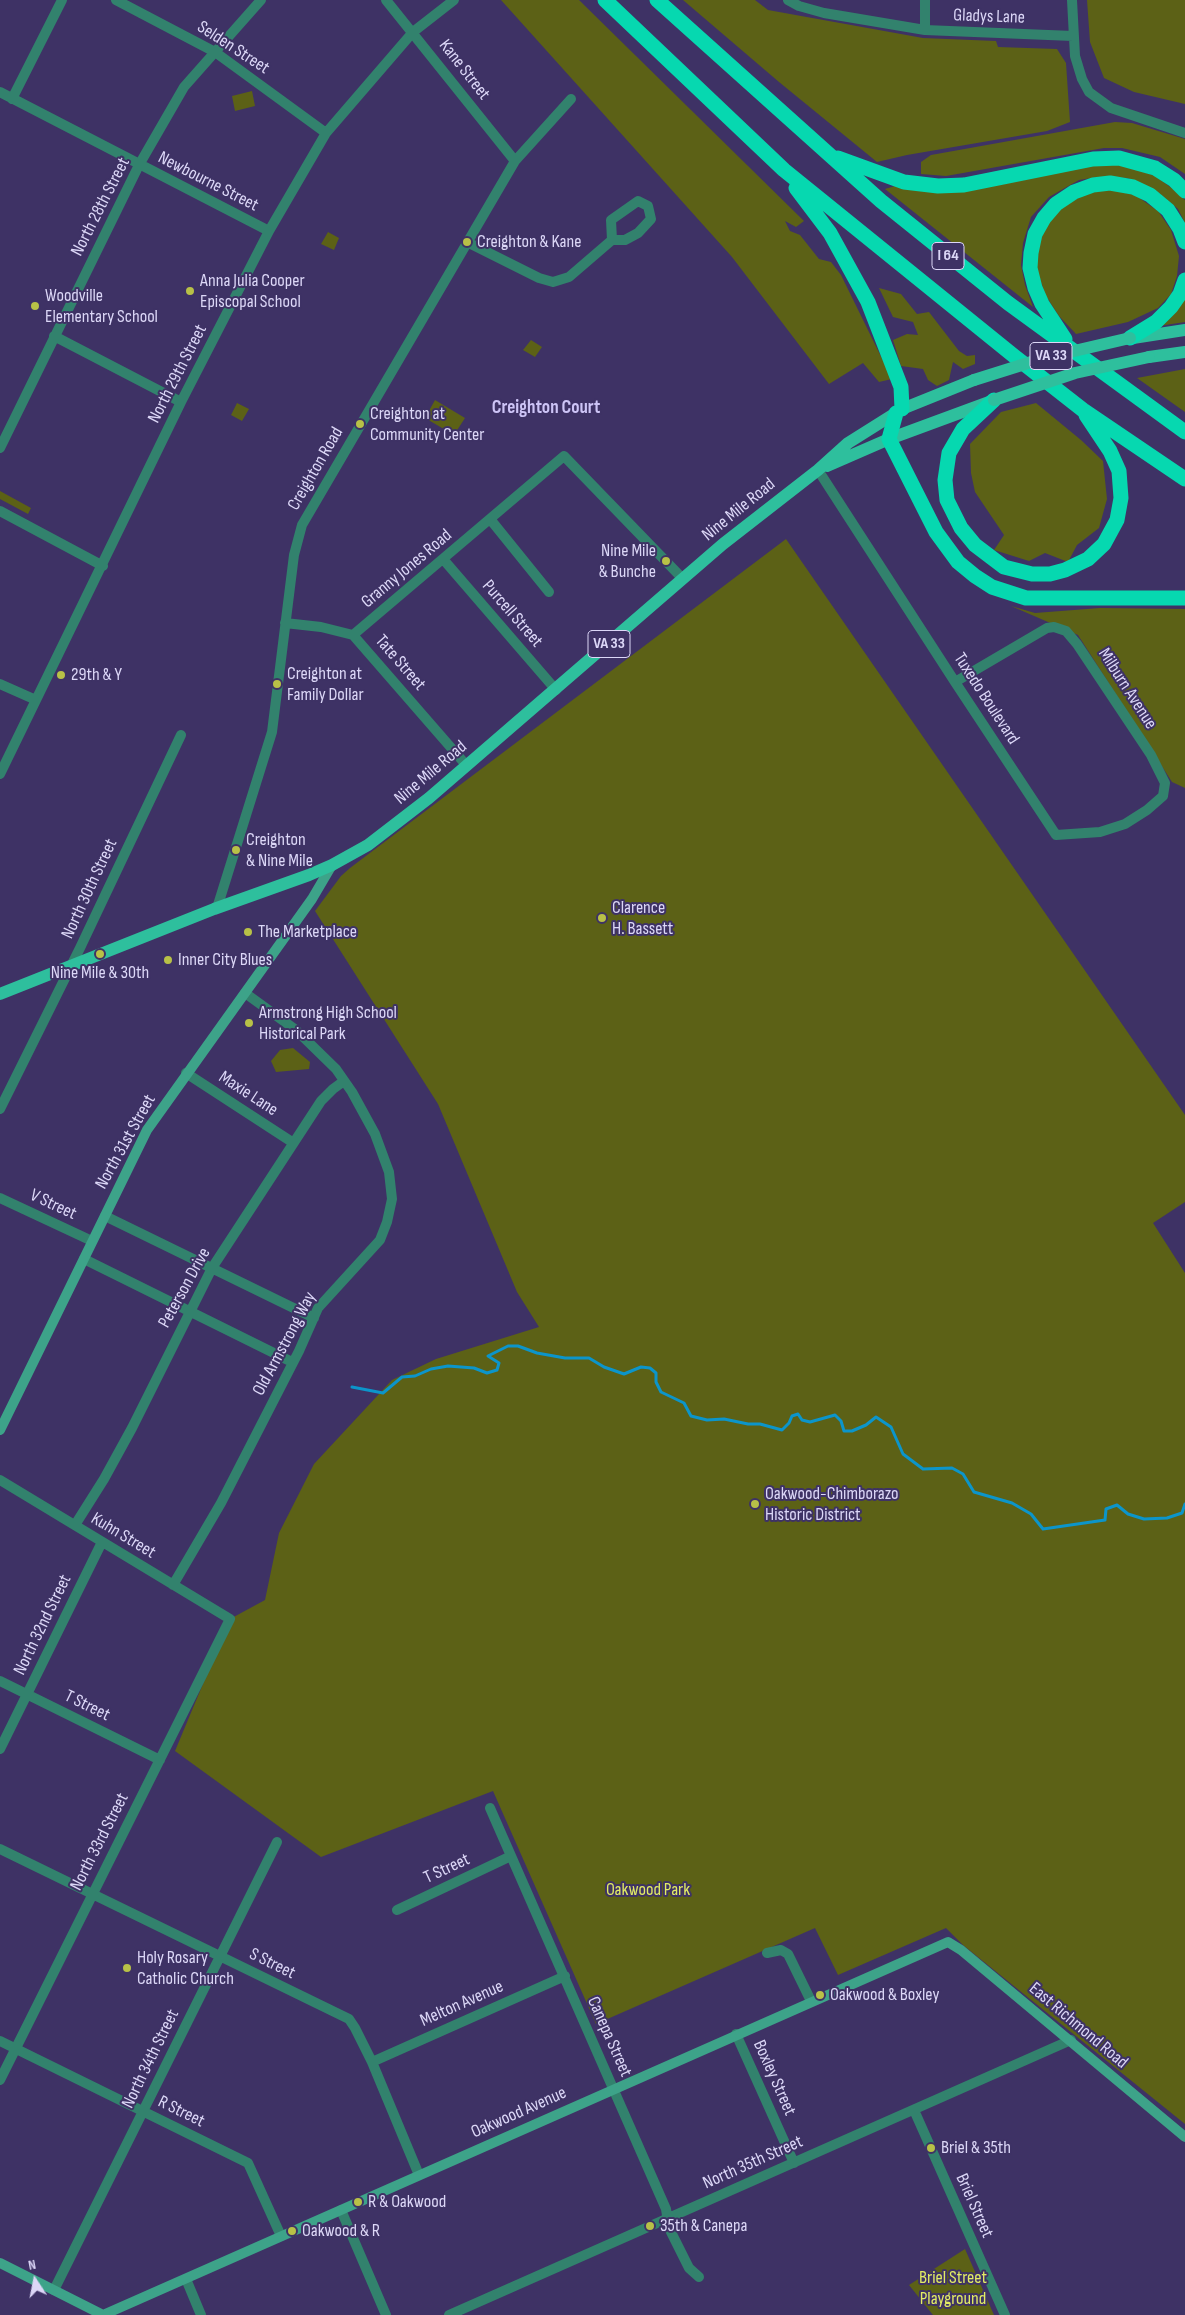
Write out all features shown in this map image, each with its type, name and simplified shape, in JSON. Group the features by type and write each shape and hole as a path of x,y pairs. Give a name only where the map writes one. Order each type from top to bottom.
{"highway":[{"name":"I 64","path":"604,0 784,170 961,316 1083,410 1185,479"},
{"name":"I 64","path":"657,0 881,201 971,274 1185,432"},
{"path":"830,154 904,182 938,186 964,185 1093,159 1119,158 1155,168 1174,180 1185,191"},
{"path":"784,170 830,233 868,302 901,387 899,411 889,439 936,532 958,562 992,587 1012,595 1037,599 1185,598"},
{"path":"1073,350 1042,304 1035,288 1030,268 1035,234 1044,218 1056,204 1074,192 1093,185 1110,183 1133,187 1150,195 1168,210 1180,229 1185,242"},
{"path":"1130,338 1164,315 1176,301 1185,280"},
{"path":"994,400 963,430 949,453 945,480 947,500 961,528 975,545 1004,567 1032,574 1050,574 1080,564 1104,544 1117,520 1121,498 1118,471 1110,450 1083,410"}],"main road":[{"name":"Nine Mile Road","path":"0,994 217,908 332,865 360,850 395,826 467,766 683,579 759,515 818,470 848,442 899,411 974,380 1044,358 1130,338 1185,330"},
{"name":"Nine Mile Road","path":"818,470 889,439 994,400 1075,373 1149,357 1185,352"}],"street":[{"path":"12,99 62,0"},
{"name":"Selden Street","path":"116,0 215,52 326,132"},
{"name":"North 28th Street","path":"0,448 139,165 184,87 261,0"},
{"name":"Kane Street","path":"386,0 515,161"},
{"name":"North 29th Street","path":"0,774 103,566 181,402 269,231 326,132 413,32 454,0"},
{"name":"Gladys Lane","path":"788,0 799,6 824,13 925,30 1073,36"},
{"path":"925,0 925,30"},
{"path":"1072,0 1075,56 1082,79 1097,100 1111,108 1185,133"},
{"name":"Newbourne Street","path":"0,92 269,231"},
{"name":"Creighton Road","path":"217,908 272,732 294,555 302,525 515,161 571,99"},
{"path":"467,242 539,278 553,282 569,277 612,240"},
{"path":"54,336 181,402"},
{"name":"Granny Jones Road","path":"353,635 564,456 683,579"},
{"name":"Tuxedo Boulevard","path":"818,470 1056,835 1100,832 1125,824 1156,803 1165,792 1165,783"},
{"path":"0,511 103,566"},
{"path":"490,519 549,592"},
{"name":"Purcell Street","path":"443,559 556,690"},
{"name":"Tate Street","path":"285,623 321,627 353,635 467,766"},
{"name":"Milburn Avenue","path":"955,682 1049,627 1066,631 1077,644 1151,755 1165,783"},
{"path":"0,684 36,700"},
{"name":"North 30th Street","path":"0,1109 72,965 181,735"},
{"name":"North 31st Street","path":"0,1430 147,1130 312,899 332,865"},
{"name":"Old Armstrong Way","path":"173,1585 218,1510 322,1303 375,1248 384,1232 392,1205 392,1188 386,1164 368,1120 336,1069 306,1038 245,993"},
{"name":"Maxie Lane","path":"186,1073 292,1142"},
{"name":"Peterson Drive","path":"75,1525 104,1479 132,1428 212,1268 292,1142 324,1097 344,1081"},
{"name":"V Street","path":"0,1198 92,1241"},
{"path":"105,1216 314,1318"},
{"path":"84,1258 292,1362"},
{"name":"Kuhn Street","path":"0,1480 230,1619"},
{"name":"North 32nd Street","path":"0,1749 102,1542"},
{"name":"North 33rd Street","path":"0,2080 230,1619"},
{"name":"T Street","path":"0,1681 160,1760"},
{"name":"Canepa Street","path":"490,1808 666,2209 669,2228 689,2268 699,2276"},
{"name":"North 34th Street","path":"54,2290 277,1842"},
{"name":"S Street","path":"0,1849 348,2020 355,2028 372,2062 419,2175"},
{"name":"T Street","path":"397,1910 511,1856"},
{"name":"Oakwood Avenue","path":"103,2315 948,1942"},
{"name":"East Richmond Road","path":"948,1942 956,1946 1071,2040 1185,2136"},
{"path":"767,1953 781,1950 788,1954 811,2001"},
{"name":"Melton Avenue","path":"372,2062 565,1976"},
{"name":"Boxley Street","path":"736,2034 794,2163"},
{"name":"North 35th Street","path":"449,2315 1071,2040"},
{"name":"R Street","path":"0,2041 248,2163 282,2236"},
{"name":"Briel Street","path":"914,2110 1004,2315"},
{"path":"341,2210 386,2315"},
{"path":"0,2263 103,2315"},
{"path":"186,2279 201,2315"}],"green space":[{"path":"501,0 579,0 804,221 796,227 785,221 790,231 800,235 819,259 831,262 841,275 892,379 879,382 863,363 829,384 732,257"},
{"path":"683,0 755,0 768,10 923,38 996,41 998,47 1057,49 1066,63 1070,122 1047,131 907,155 877,162"},
{"path":"1087,0 1185,0 1185,104 1134,92 1104,78 1090,42"},
{"path":"252,91 255,106 235,111 232,96"},
{"path":"1115,122 1132,123 1185,139 1185,174 1160,157 1122,148 1104,148 946,176 921,174 921,162 931,155"},
{"path":"1114,164 1132,167 1155,176 1173,189 1185,200 1185,223 1178,209 1159,193 1128,178 1098,177 1079,180 1049,197 1031,217 1023,243 1021,265 1025,285 1033,307 885,189 895,186 939,193 1094,165"},
{"path":"1108,189 1135,195 1158,211 1171,230 1179,256 1177,276 1171,294 1158,308 1128,322 1076,334 1059,316 1046,296 1036,268 1038,245 1047,225 1061,208 1085,194"},
{"path":"328,232 339,238 334,250 321,244"},
{"path":"879,288 901,294 917,314 929,312 959,351 967,356 975,355 975,364 963,369 953,362 949,380 937,386 928,380 923,369 901,366 893,340 907,334 918,335 913,322 893,317"},
{"path":"1185,297 1185,322 1159,326"},
{"path":"531,340 542,347 535,357 523,350"},
{"path":"1185,369 1185,412 1137,378"},
{"path":"435,400 465,418 454,435 425,418"},
{"path":"237,403 249,409 242,421 231,415"},
{"path":"1036,403 1103,461 1107,499 1099,528 1077,545 1068,562 1045,553 1029,561 994,550 1004,535 975,492 971,473 970,444 1001,412"},
{"path":"0,491 31,508 28,514 0,499"},
{"name":"Oakwood Park","path":"786,539 1185,1115 1185,1202 1153,1223 1185,1273 1185,2124 963,1945 946,1928 838,1975 815,1928 596,2024 493,1791 321,1857 175,1751 230,1619 265,1600 279,1533 314,1464 392,1380 436,1359 539,1327 517,1292 438,1104 315,911 341,876 350,868"},
{"path":"1011,606 1035,613 1100,608 1185,609 1185,788 1172,782 1078,635"},
{"path":"293,1048 310,1062 309,1069 276,1072 271,1061 280,1050"},
{"name":"Briel Street Playground","path":"965,2249 994,2315 933,2315 909,2285"}],"waterway":[{"path":"352,1387 383,1393 402,1377 415,1376 431,1369 448,1366 474,1368 487,1373 497,1370 499,1363 488,1356 508,1346 518,1346 537,1353 565,1358 589,1358 604,1367 624,1374 641,1367 650,1368 656,1373 656,1382 661,1392 684,1403 691,1416 707,1420 724,1419 748,1424 760,1424 782,1430 789,1423 792,1416 798,1414 802,1420 810,1422 835,1415 841,1421 844,1431 852,1431 866,1425 876,1417 891,1427 903,1454 923,1469 952,1468 963,1474 974,1492 1012,1503 1031,1514 1043,1529 1105,1520 1106,1509 1117,1505 1128,1514 1144,1519 1167,1518 1182,1513 1185,1504"}],"place":[{"name":"Creighton & Kane","path":"467,242"},
{"name":"Anna Julia Cooper Episcopal School","path":"190,291"},
{"name":"Woodville Elementary School","path":"35,306"},
{"name":"Creighton at Community Center","path":"360,424"},
{"name":"Nine Mile & Bunche","path":"666,561"},
{"name":"29th & Y","path":"61,675"},
{"name":"Creighton at Family Dollar","path":"277,684"},
{"name":"Creighton & Nine Mile","path":"236,850"},
{"name":"Clarence H. Bassett","path":"602,918"},
{"name":"The Marketplace","path":"248,932"},
{"name":"Nine Mile & 30th","path":"100,954"},
{"name":"Inner City Blues","path":"168,960"},
{"name":"Armstrong High School Historical Park","path":"249,1023"},
{"name":"Oakwood-Chimborazo Historic District","path":"755,1504"},
{"name":"Holy Rosary Catholic Church","path":"127,1968"},
{"name":"Oakwood & Boxley","path":"820,1995"},
{"name":"Briel & 35th","path":"931,2148"},
{"name":"R & Oakwood","path":"358,2202"},
{"name":"35th & Canepa","path":"650,2226"},
{"name":"Oakwood & R","path":"292,2231"}],"district":[{"name":"Creighton Court","path":"546,408"}]}
